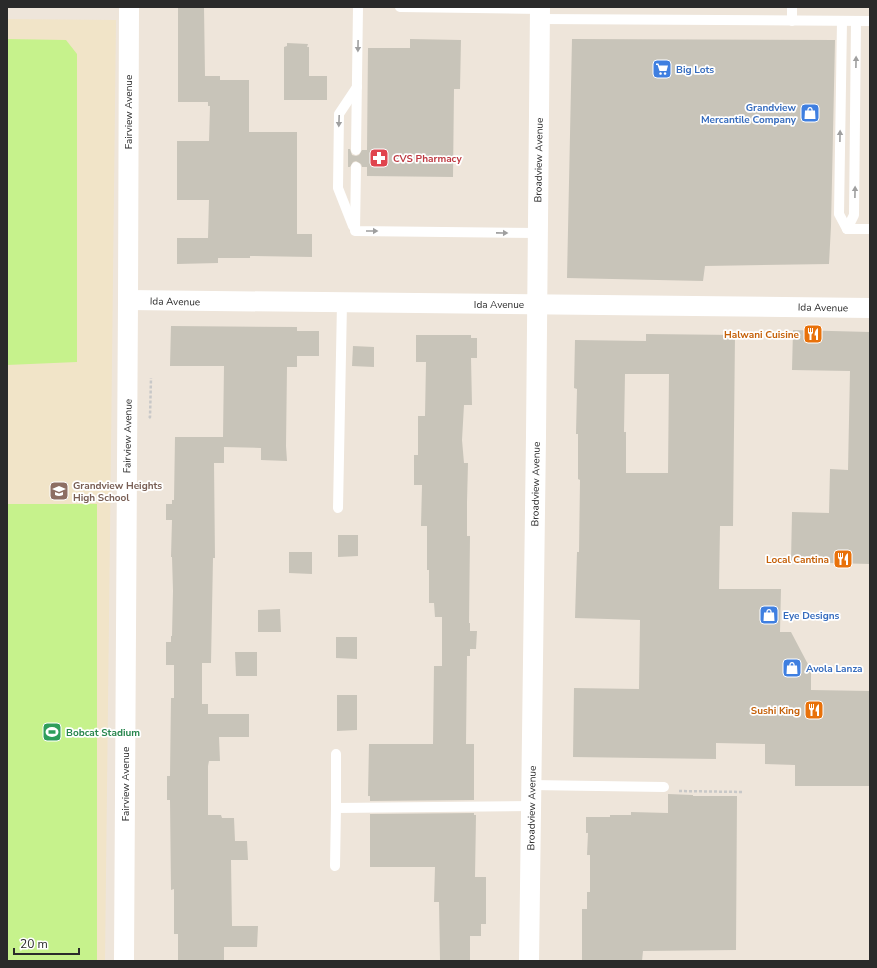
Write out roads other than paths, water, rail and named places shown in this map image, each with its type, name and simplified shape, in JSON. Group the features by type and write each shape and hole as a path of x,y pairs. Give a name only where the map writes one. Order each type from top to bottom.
{"street":[{"name":"Fairview Avenue","path":"124,961 129,7"},
{"name":"Broadview Avenue","path":"529,961 540,11"},
{"name":"Ida Avenue","path":"128,300 870,308"}],"lane":[{"path":"356,150 358,7"},
{"path":"400,7 792,21 870,21"},
{"path":"792,7 792,21"},
{"path":"842,21 839,214 847,229"},
{"path":"847,229 854,215 856,21"},
{"path":"355,231 338,188 339,114 357,87"},
{"path":"355,231 356,167"},
{"path":"847,229 870,229"},
{"path":"355,231 538,233"},
{"path":"338,508 342,302"},
{"path":"335,866 336,754"},
{"path":"531,785 668,789"},
{"path":"336,808 530,806"}],"place":[{"name":"Big Lots","path":"662,69"},
{"name":"Grandview Mercantile Company","path":"810,113"},
{"name":"CVS Pharmacy","path":"379,158"},
{"name":"Halwani Cuisine","path":"813,334"},
{"name":"Grandview Heights High School","path":"59,491"},
{"name":"Local Cantina","path":"843,559"},
{"name":"Eye Designs","path":"769,615"},
{"name":"Avola Lanza","path":"792,668"},
{"name":"Sushi King","path":"814,710"},
{"name":"Bobcat Stadium","path":"52,732"}]}
